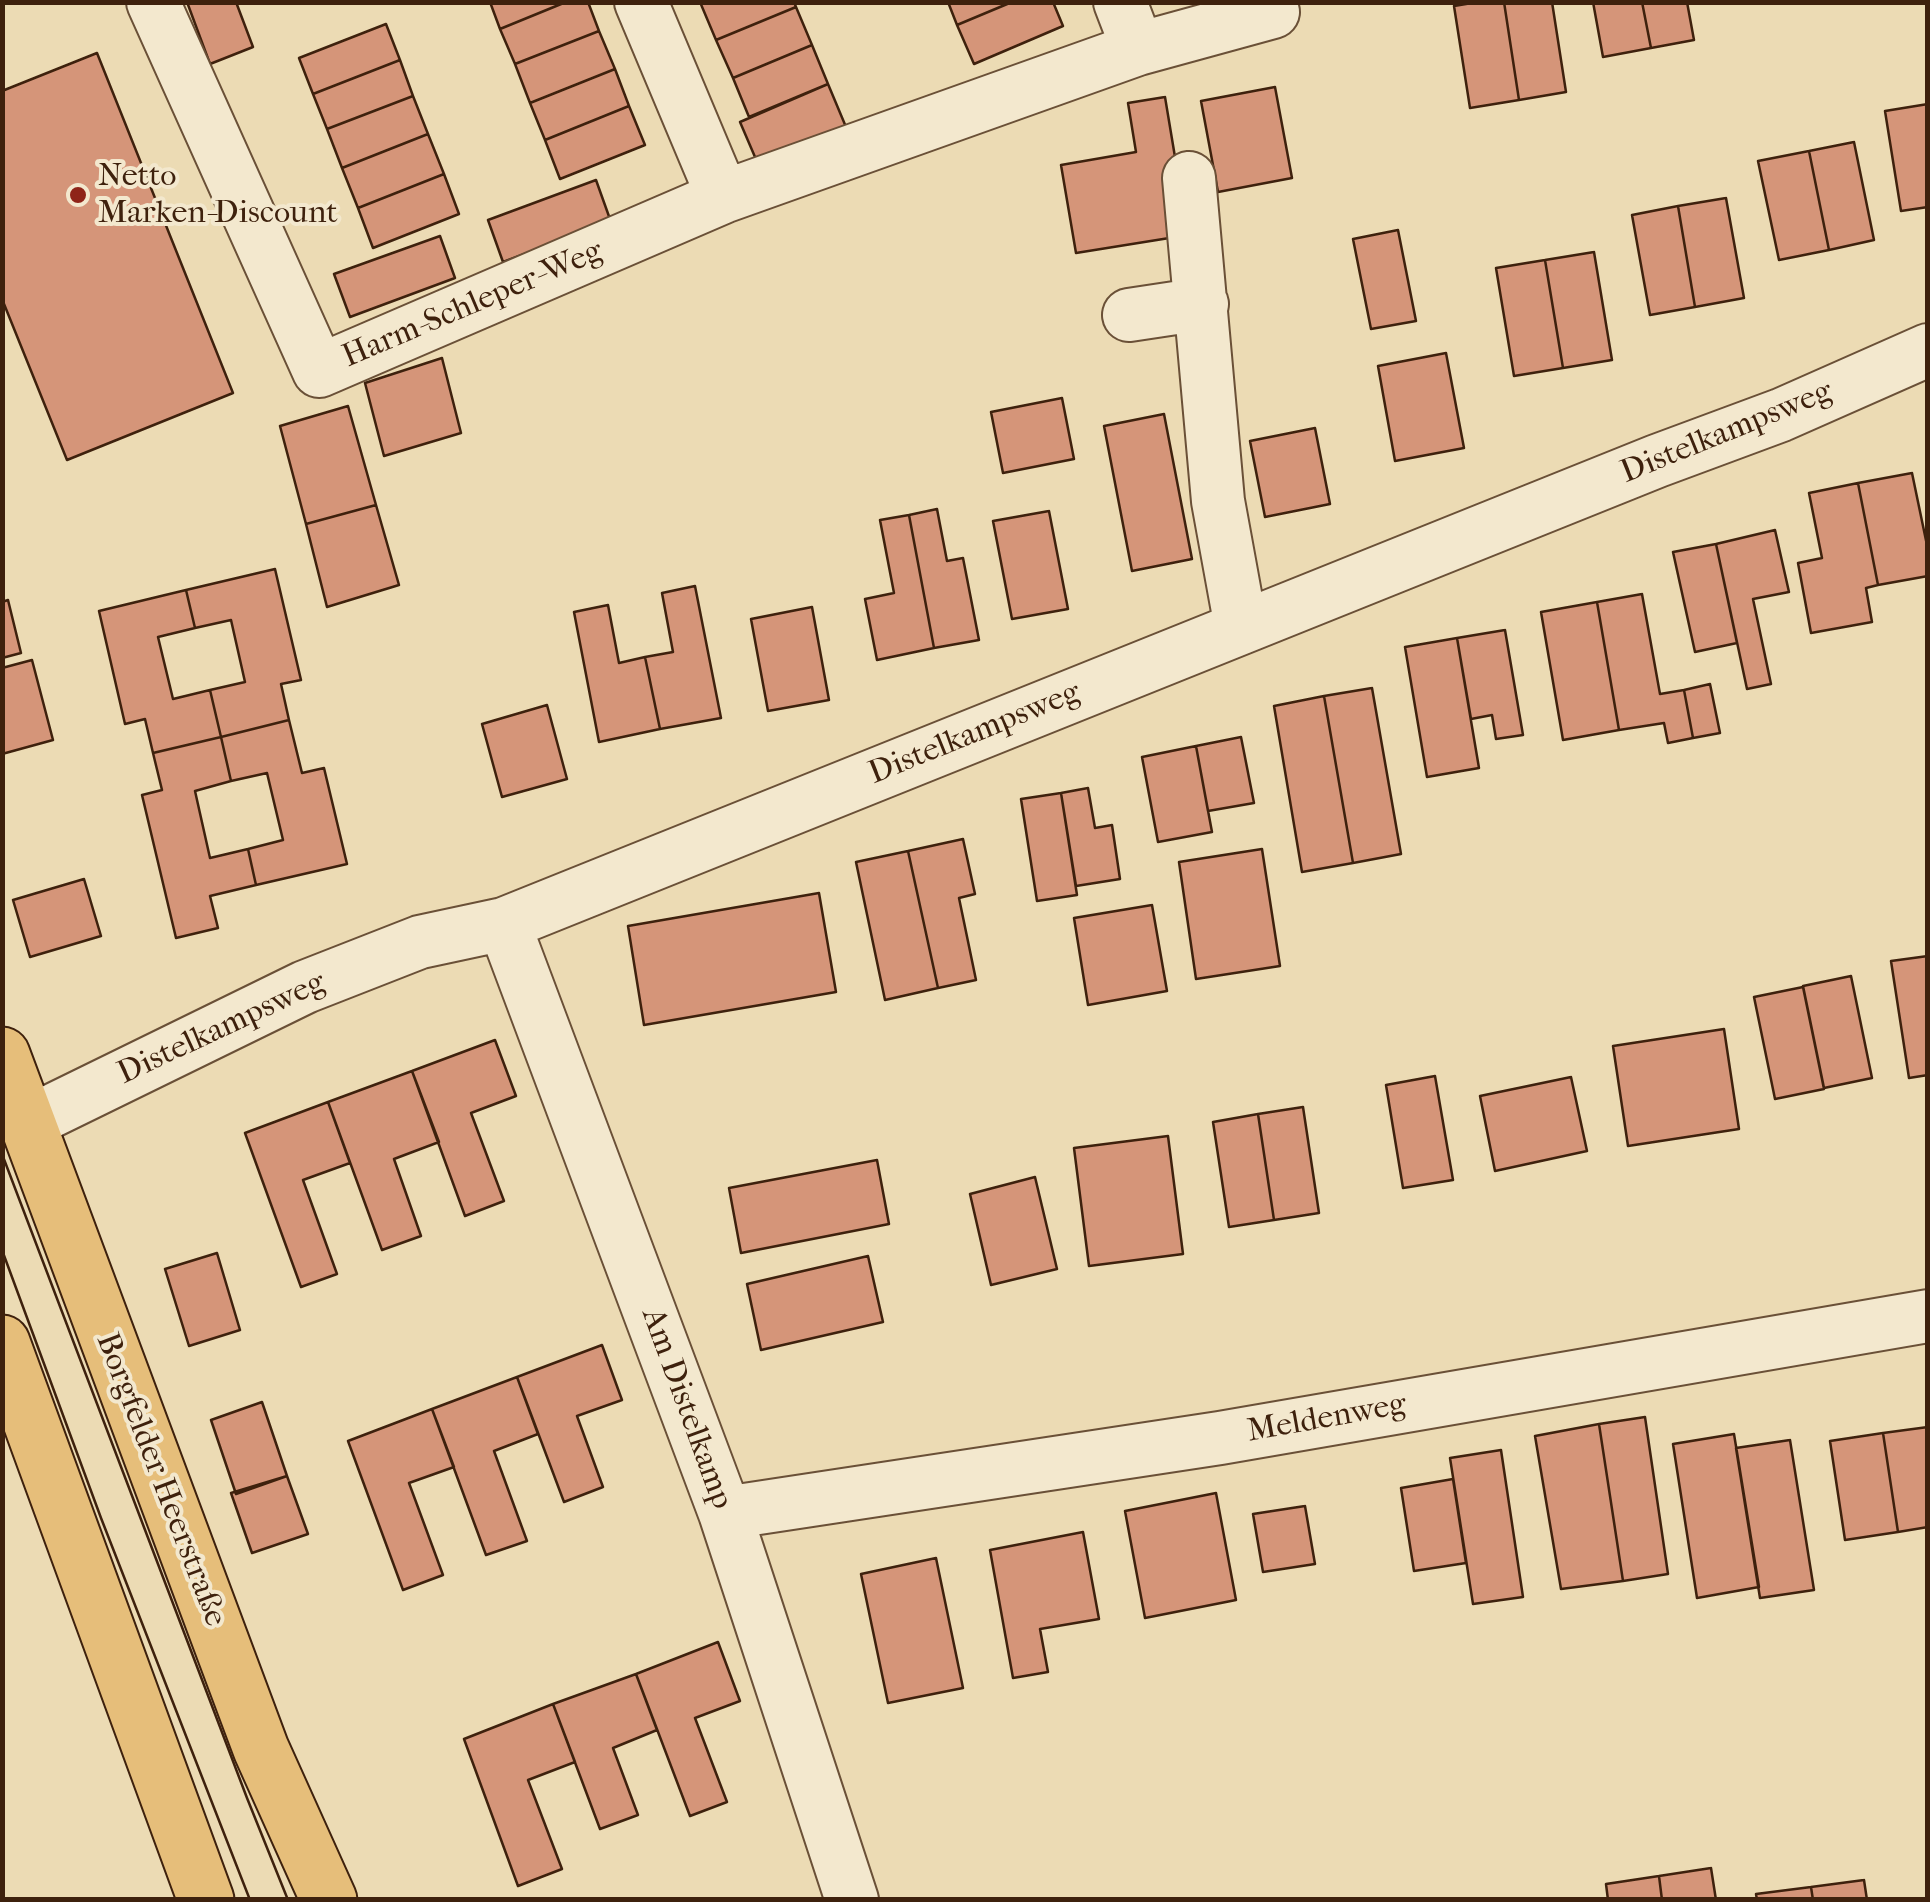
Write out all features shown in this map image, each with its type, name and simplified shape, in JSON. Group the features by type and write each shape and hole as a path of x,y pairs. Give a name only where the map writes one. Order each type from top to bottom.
{"main road":[{"name":"Borgfelder Heerstraße","path":"2,1055 261,1749 321,1891"},
{"path":"2,1343 206,1898"}],"street":[{"name":"Harm-Schleper-Weg","path":"154,2 320,371 1129,26 1273,12"},
{"path":"642,2 723,197"},
{"path":"1189,178 1218,501 1241,628"},
{"path":"1129,315 1202,304"},
{"name":"Distelkampsweg","path":"26,1123 305,987 420,942 504,924 1657,461 1782,415 1928,350"},
{"name":"Am Distelkamp","path":"504,924 725,1513 852,1900"},
{"name":"Meldenweg","path":"725,1513 1220,1438 1928,1316"}],"building":[{"path":"187,2 236,2 253,47 210,64"},
{"path":"490,2 566,2 500,29"},
{"path":"566,2 588,2 599,31 515,64 500,29"},
{"path":"700,2 794,2 796,7 716,40"},
{"path":"948,2 1012,2 957,25"},
{"path":"1012,2 1053,2 1063,26 974,64 957,25"},
{"path":"1504,2 1519,100 1470,108 1454,6"},
{"path":"1504,2 1552,2 1566,92 1519,100"},
{"path":"1593,2 1642,2 1651,48 1603,57"},
{"path":"1642,2 1687,2 1694,40 1651,48"},
{"path":"796,7 812,45 733,78 716,40"},
{"path":"386,24 400,60 313,94 299,58"},
{"path":"599,31 615,69 530,103 515,64"},
{"path":"812,45 828,84 749,117 733,78"},
{"name":"Netto Marken-Discount","path":"97,53 233,393 67,460 2,299 2,91"},
{"path":"400,60 413,96 327,129 313,94"},
{"path":"615,69 629,106 545,140 530,103"},
{"path":"828,84 846,127 758,164 740,122"},
{"path":"1275,87 1292,178 1218,192 1201,101"},
{"path":"413,96 428,134 342,168 327,129"},
{"path":"1165,97 1188,235 1076,253 1061,165 1136,152 1128,103"},
{"path":"1928,104 1928,207 1901,211 1885,111"},
{"path":"629,106 645,145 560,179 545,140"},
{"path":"428,134 444,174 358,208 342,168"},
{"path":"1854,142 1874,240 1829,250 1809,151"},
{"path":"1809,151 1829,250 1779,260 1758,161"},
{"path":"444,174 459,214 373,248 358,208"},
{"path":"596,180 611,222 503,262 488,220"},
{"path":"1726,198 1744,298 1695,307 1678,206"},
{"path":"1678,206 1695,307 1650,315 1632,215"},
{"path":"1398,230 1416,321 1371,329 1353,239"},
{"path":"440,236 455,278 350,317 334,274"},
{"path":"1594,252 1612,360 1563,368 1545,260"},
{"path":"1545,260 1563,368 1514,376 1496,268"},
{"path":"1446,353 1464,448 1395,461 1378,366"},
{"path":"442,358 461,433 384,456 365,383"},
{"path":"1062,398 1074,459 1003,473 991,412"},
{"path":"348,406 376,505 306,524 280,426"},
{"path":"1164,414 1192,559 1132,571 1104,426"},
{"path":"1315,428 1330,504 1265,517 1250,441"},
{"path":"1912,473 1928,550 1928,576 1878,585 1858,483"},
{"path":"1858,483 1878,585 1866,588 1872,622 1811,633 1798,563 1822,558 1809,493"},
{"path":"376,505 399,585 327,607 306,524"},
{"path":"937,509 947,561 963,558 979,640 934,648 909,515"},
{"path":"1049,511 1068,609 1012,619 993,521"},
{"path":"909,515 934,648 877,660 865,599 894,593 880,520"},
{"path":"1775,530 1789,592 1753,599 1771,684 1747,689 1716,544"},
{"path":"1716,544 1737,643 1695,652 1673,552"},
{"path":"275,569 301,680 281,684 289,720 221,737 210,690 245,682 231,620 195,628 186,590"},
{"path":"695,586 721,718 660,729 645,657 673,652 662,593"},
{"path":"186,590 195,628 158,637 173,699 210,690 221,737 153,753 145,719 125,724 99,611"},
{"path":"1642,594 1660,694 1684,690 1693,738 1668,743 1664,723 1619,730 1597,602"},
{"path":"8,600 21,653 2,658 2,602"},
{"path":"1597,602 1619,730 1563,740 1541,612"},
{"path":"608,605 619,663 645,657 660,729 599,742 574,612"},
{"path":"812,607 829,700 768,711 751,619"},
{"path":"1505,630 1523,735 1496,739 1492,715 1471,719 1457,638"},
{"path":"1457,638 1479,768 1427,777 1405,647"},
{"path":"32,660 53,740 2,754 2,668"},
{"path":"1710,684 1720,733 1693,738 1684,690"},
{"path":"1372,688 1401,854 1353,863 1324,696"},
{"path":"1324,696 1353,863 1302,872 1274,706"},
{"path":"547,705 567,779 502,797 482,724"},
{"path":"289,720 302,773 324,768 347,864 256,885 248,849 283,840 267,773 231,781 221,737"},
{"path":"221,737 231,781 195,791 210,858 248,849 256,885 210,896 218,928 176,938 142,795 162,790 153,753"},
{"path":"1241,737 1254,803 1208,811 1196,746"},
{"path":"1196,746 1212,832 1158,842 1142,757"},
{"path":"1088,788 1095,828 1112,825 1120,879 1076,886 1061,793"},
{"path":"1061,793 1077,895 1037,901 1021,799"},
{"path":"963,839 975,894 959,898 976,980 938,988 908,851"},
{"path":"1262,849 1280,966 1196,979 1179,862"},
{"path":"908,851 938,988 885,1000 856,862"},
{"path":"84,879 101,936 30,957 13,900"},
{"path":"819,893 836,992 644,1025 628,926"},
{"path":"1152,905 1167,991 1088,1005 1074,918"},
{"path":"1928,956 1928,1075 1909,1078 1891,961"},
{"path":"1851,976 1872,1078 1824,1088 1803,986"},
{"path":"1803,987 1824,1089 1775,1099 1754,997"},
{"path":"1724,1029 1739,1129 1628,1146 1613,1046"},
{"path":"495,1040 516,1096 471,1113 504,1201 465,1216 412,1071"},
{"path":"412,1071 439,1142 394,1159 421,1236 382,1250 328,1102"},
{"path":"1435,1076 1453,1180 1403,1188 1386,1085"},
{"path":"1571,1077 1587,1151 1495,1171 1480,1096"},
{"path":"328,1102 350,1163 303,1180 337,1274 301,1287 245,1133"},
{"path":"1303,1107 1319,1213 1274,1220 1258,1114"},
{"path":"1258,1114 1274,1220 1229,1227 1213,1122"},
{"path":"1168,1136 1183,1254 1089,1266 1074,1148"},
{"path":"877,1160 889,1224 741,1253 729,1188"},
{"path":"1035,1177 1057,1269 991,1285 970,1194"},
{"path":"217,1253 240,1330 189,1346 165,1269"},
{"path":"868,1256 883,1322 761,1350 747,1284"},
{"path":"602,1345 622,1400 577,1416 603,1487 564,1502 517,1377"},
{"path":"517,1377 538,1434 494,1451 527,1541 486,1555 432,1409"},
{"path":"262,1402 287,1476 236,1494 211,1420"},
{"path":"432,1409 454,1467 409,1483 443,1575 403,1590 348,1441"},
{"path":"1645,1417 1668,1574 1623,1581 1599,1424"},
{"path":"1599,1424 1623,1581 1561,1589 1535,1436"},
{"path":"1928,1427 1928,1527 1898,1532 1883,1433"},
{"path":"1883,1433 1898,1532 1845,1540 1830,1441"},
{"path":"1734,1434 1759,1587 1697,1598 1673,1444"},
{"path":"1790,1440 1814,1590 1760,1598 1736,1448"},
{"path":"1501,1450 1523,1597 1473,1604 1450,1458"},
{"path":"287,1476 308,1534 252,1553 231,1493"},
{"path":"1453,1479 1466,1563 1414,1571 1401,1488"},
{"path":"1216,1493 1236,1600 1145,1618 1125,1511"},
{"path":"1305,1506 1315,1564 1263,1572 1253,1514"},
{"path":"1083,1532 1099,1619 1040,1629 1048,1672 1013,1678 990,1550"},
{"path":"936,1558 963,1688 888,1703 861,1574"},
{"path":"718,1642 740,1701 695,1718 727,1802 690,1816 636,1674"},
{"path":"636,1674 657,1730 613,1748 638,1815 600,1829 553,1704"},
{"path":"553,1704 575,1762 528,1780 562,1869 518,1886 464,1739"},
{"path":"1711,1868 1716,1900 1662,1900 1659,1876"},
{"path":"1659,1876 1662,1900 1608,1900 1606,1884"},
{"path":"1864,1880 1867,1900 1813,1900 1811,1887"},
{"path":"1811,1887 1813,1900 1757,1900 1756,1894"}],"tram line":[{"path":"2,1154 288,1900"},
{"path":"2,1250 101,1518 250,1900"}],"place":[{"name":"Netto Marken-Discount","path":"78,195"}]}
